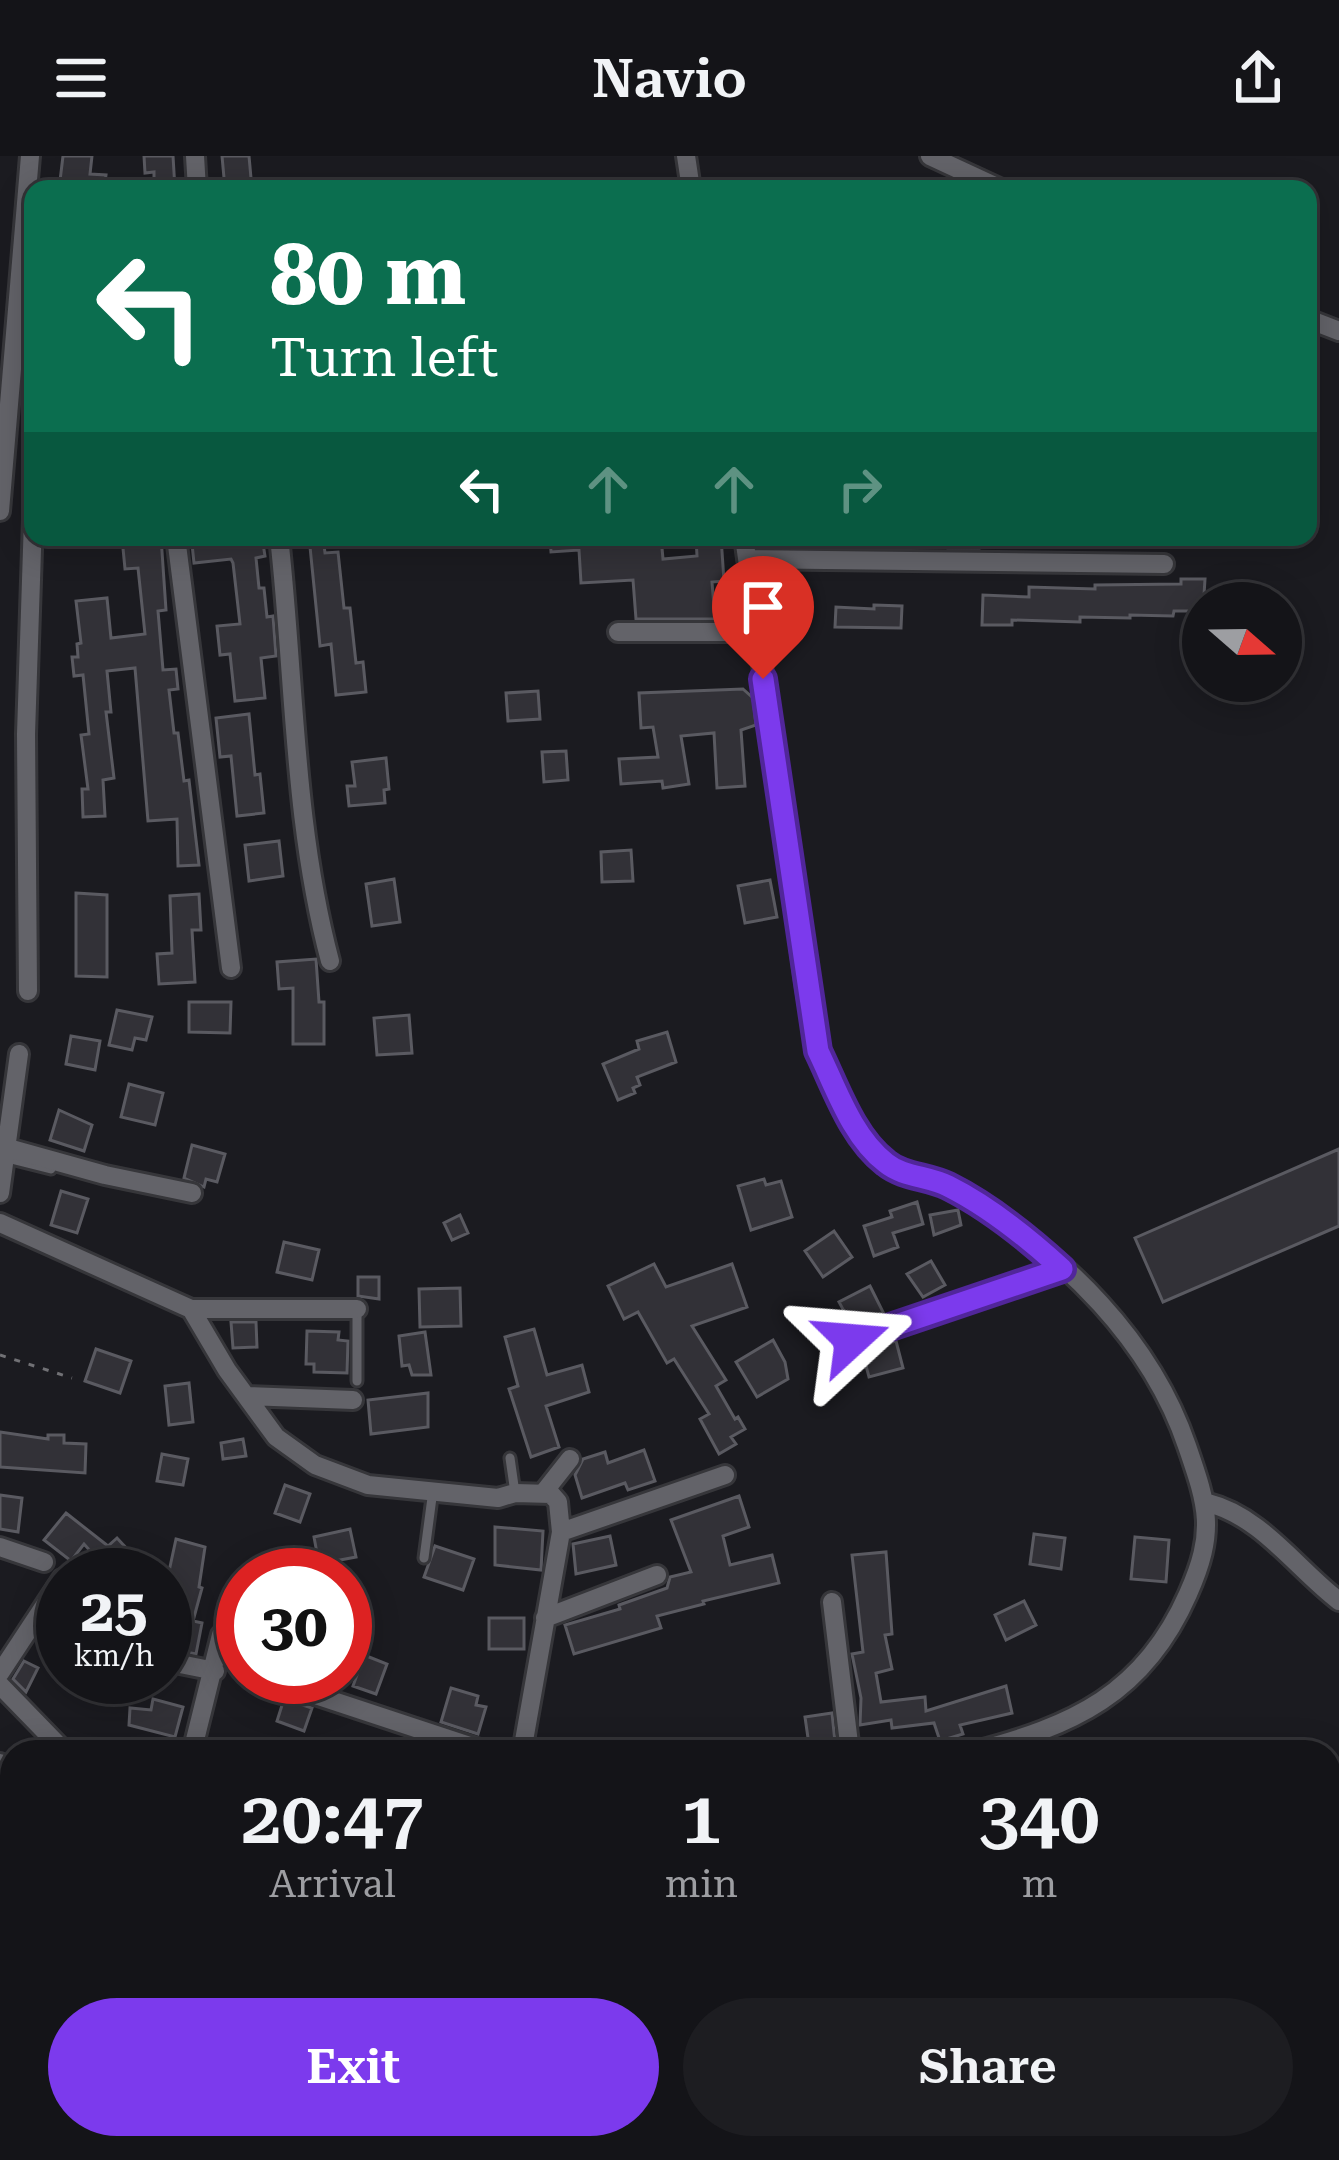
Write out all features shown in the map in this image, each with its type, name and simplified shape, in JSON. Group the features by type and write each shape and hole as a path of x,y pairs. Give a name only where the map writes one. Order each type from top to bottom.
{"street":[{"path":"930,156 982,180"},
{"path":"0,514 24,228"},
{"path":"28,991 26,734 32,546"},
{"path":"177,546 231,968"},
{"path":"279,546 298,780 330,961"},
{"path":"745,546 818,1051 858,1130 884,1162 970,1197 1029,1239 1113,1315 1142,1351 1166,1394 1208,1502 1199,1570 1156,1653 1100,1705 1018,1740"},
{"path":"747,559 1164,564"},
{"path":"619,632 756,632"},
{"path":"0,1193 20,1054"},
{"path":"8,1153 192,1193"},
{"path":"0,1223 191,1309 357,1310"},
{"path":"852,1340 1062,1269"},
{"path":"191,1309 276,1437 315,1465 368,1485 498,1498 544,1492 558,1502 561,1532 524,1740"},
{"path":"246,1396 355,1390"},
{"path":"544,1492 570,1459"},
{"path":"561,1532 725,1475"},
{"path":"1208,1502 1225,1507 1264,1535 1339,1601"},
{"path":"0,1547 36,1559"},
{"path":"545,1618 657,1575"},
{"path":"832,1602 849,1740"},
{"path":"0,1673 36,1618"},
{"path":"195,1740 216,1665"},
{"path":"192,1666 215,1671"},
{"path":"0,1685 53,1740"},
{"path":"343,1704 452,1740"}],"lane":[{"path":"8,1153 51,1169"},
{"path":"355,1390 357,1310"},
{"path":"510,1458 515,1493"},
{"path":"424,1558 433,1490"}],"path":[{"path":"0,1355 72,1378"}],"building":[{"path":"63,156 92,156 90,174 106,175 105,180 60,180"},
{"path":"144,156 173,156 174,180 154,180 154,172 145,173"},
{"path":"222,156 249,156 251,180 224,180"},
{"path":"123,546 162,546 166,610 158,611 163,670 176,669 178,689 169,690 174,733 178,733 184,781 189,780 199,865 178,866 177,819 148,821 135,668 107,671 111,712 106,712 114,778 103,780 105,816 83,817 82,789 88,789 81,735 89,734 83,675 74,676 72,657 78,657 77,644 81,643 76,601 107,598 111,638 145,634 138,568 125,569"},
{"path":"192,546 263,546 265,556 256,558 259,588 264,588 267,617 273,616 276,656 261,658 265,698 235,701 230,654 220,655 217,626 240,624 231,559 194,563"},
{"path":"310,546 324,546 325,553 338,552 344,608 350,608 356,663 363,662 366,692 336,695 331,644 320,646"},
{"path":"551,546 662,546 663,559 697,556 696,546 722,546 724,581 712,582 715,619 636,619 633,580 581,583 579,550 551,552"},
{"path":"1181,579 1205,579 1182,582 1182,611 1174,611 1173,616 982,625 983,595 1029,597 1029,587 1181,584"},
{"path":"874,605 902,606 901,628 835,627 836,607 874,609"},
{"path":"743,689 753,698 756,725 741,730 745,786 717,788 714,733 681,736 689,784 663,788 662,781 621,784 619,759 658,757 653,727 641,728 639,693"},
{"path":"538,691 540,719 508,721 506,693"},
{"path":"249,714 264,813 237,816 231,756 220,757 216,718"},
{"path":"566,751 568,780 544,782 542,752"},
{"path":"386,758 389,789 384,790 385,803 349,806 347,786 355,786 352,762"},
{"path":"279,841 283,876 249,881 245,845"},
{"path":"631,850 633,881 602,882 601,852"},
{"path":"394,879 400,922 372,926 366,884"},
{"path":"770,880 777,917 745,923 738,886"},
{"path":"76,893 107,895 107,977 76,976"},
{"path":"199,894 201,930 192,930 195,982 159,984 157,954 172,953 170,896"},
{"path":"316,959 319,1002 324,1002 324,1044 293,1044 293,988 279,989 277,962"},
{"path":"189,1002 231,1002 230,1033 189,1032"},
{"path":"117,1010 152,1017 146,1040 135,1038 132,1050 109,1045"},
{"path":"409,1015 412,1053 377,1055 374,1018"},
{"path":"667,1032 676,1062 637,1077 640,1085 633,1088 635,1093 618,1100 603,1064 639,1049 637,1041"},
{"path":"71,1036 100,1041 95,1070 66,1064"},
{"path":"129,1084 163,1093 155,1125 121,1117"},
{"path":"59,1110 92,1125 84,1151 50,1140"},
{"path":"192,1145 225,1154 217,1182 206,1179 204,1187 184,1178"},
{"path":"1339,1149 1339,1226 1163,1302 1135,1238"},
{"path":"764,1179 766,1185 781,1181 792,1217 751,1230 738,1186"},
{"path":"61,1191 88,1199 77,1233 51,1225"},
{"path":"917,1202 923,1224 893,1233 898,1247 874,1256 864,1226"},
{"path":"958,1210 961,1225 934,1235 930,1215"},
{"path":"460,1215 468,1233 452,1240 444,1223"},
{"path":"834,1231 852,1257 823,1277 805,1251"},
{"path":"284,1242 319,1250 312,1280 277,1272"},
{"path":"931,1261 945,1285 923,1297 907,1274"},
{"path":"654,1264 666,1287 732,1264 747,1307 692,1326 726,1380 716,1386 745,1429 731,1437 736,1444 719,1454 700,1419 709,1414 674,1359 667,1363 638,1312 624,1319 608,1286"},
{"path":"358,1277 379,1277 379,1299 358,1296"},
{"path":"870,1286 883,1312 852,1326 839,1302"},
{"path":"460,1288 461,1326 420,1327 419,1289"},
{"path":"231,1322 256,1322 257,1347 233,1348"},
{"path":"534,1329 547,1375 582,1365 589,1392 546,1406 559,1447 531,1457 509,1389 518,1386 505,1337"},
{"path":"307,1331 339,1332 338,1340 348,1341 347,1373 314,1372 314,1364 306,1364"},
{"path":"425,1332 431,1375 412,1375 409,1365 402,1366 399,1336"},
{"path":"773,1340 788,1379 757,1397 736,1362"},
{"path":"896,1341 903,1368 869,1377 862,1351"},
{"path":"96,1349 131,1361 120,1393 85,1381"},
{"path":"189,1383 193,1422 169,1425 165,1386"},
{"path":"428,1393 428,1427 371,1434 368,1400"},
{"path":"0,1432 48,1439 48,1435 64,1435 64,1443 86,1444 85,1473 0,1467"},
{"path":"243,1439 246,1456 223,1459 221,1443"},
{"path":"644,1450 655,1481 628,1490 625,1483 582,1498 575,1475 583,1459 605,1452 608,1463"},
{"path":"162,1454 188,1459 183,1485 157,1481"},
{"path":"285,1485 310,1494 300,1522 275,1513"},
{"path":"0,1495 22,1498 18,1532 0,1529"},
{"path":"739,1496 749,1527 723,1536 730,1565 772,1555 779,1583 657,1616 661,1628 574,1654 565,1625 620,1609 619,1605 667,1588 670,1577 691,1572 671,1520"},
{"path":"66,1513 108,1546 117,1538 126,1548 88,1548 84,1544 54,1548 44,1540"},
{"path":"495,1527 543,1531 541,1570 495,1565"},
{"path":"350,1529 354,1548 316,1548 314,1537"},
{"path":"1034,1534 1065,1538 1061,1569 1030,1564"},
{"path":"610,1536 616,1565 576,1574 573,1544"},
{"path":"1135,1537 1169,1540 1166,1582 1131,1579"},
{"path":"176,1539 205,1547 202,1588 193,1621 202,1623 196,1654 192,1653 192,1548 174,1548"},
{"path":"435,1546 474,1559 463,1590 424,1577"},
{"path":"886,1552 892,1634 885,1635 892,1669 876,1673 881,1702 925,1697 926,1711 1006,1686 1012,1713 960,1725 963,1734 943,1740 934,1723 892,1728 891,1720 860,1725 861,1698 852,1654 863,1652 852,1555"},
{"path":"1024,1601 1036,1625 1006,1640 995,1615"},
{"path":"489,1618 524,1618 524,1649 489,1649"},
{"path":"372,1658 387,1664 376,1694 372,1693"},
{"path":"24,1661 36,1667 26,1692 13,1679"},
{"path":"451,1688 478,1696 476,1705 486,1707 478,1734 441,1722"},
{"path":"152,1704 183,1707 175,1737 129,1725 130,1708 151,1710"},
{"path":"282,1704 312,1708 304,1731 277,1721"},
{"path":"832,1713 835,1740 808,1740 805,1717"}],"route":[{"path":"763,679 806,986 818,1051 836,1088 869,1147 884,1162 970,1197 1062,1269 852,1340"}]}
